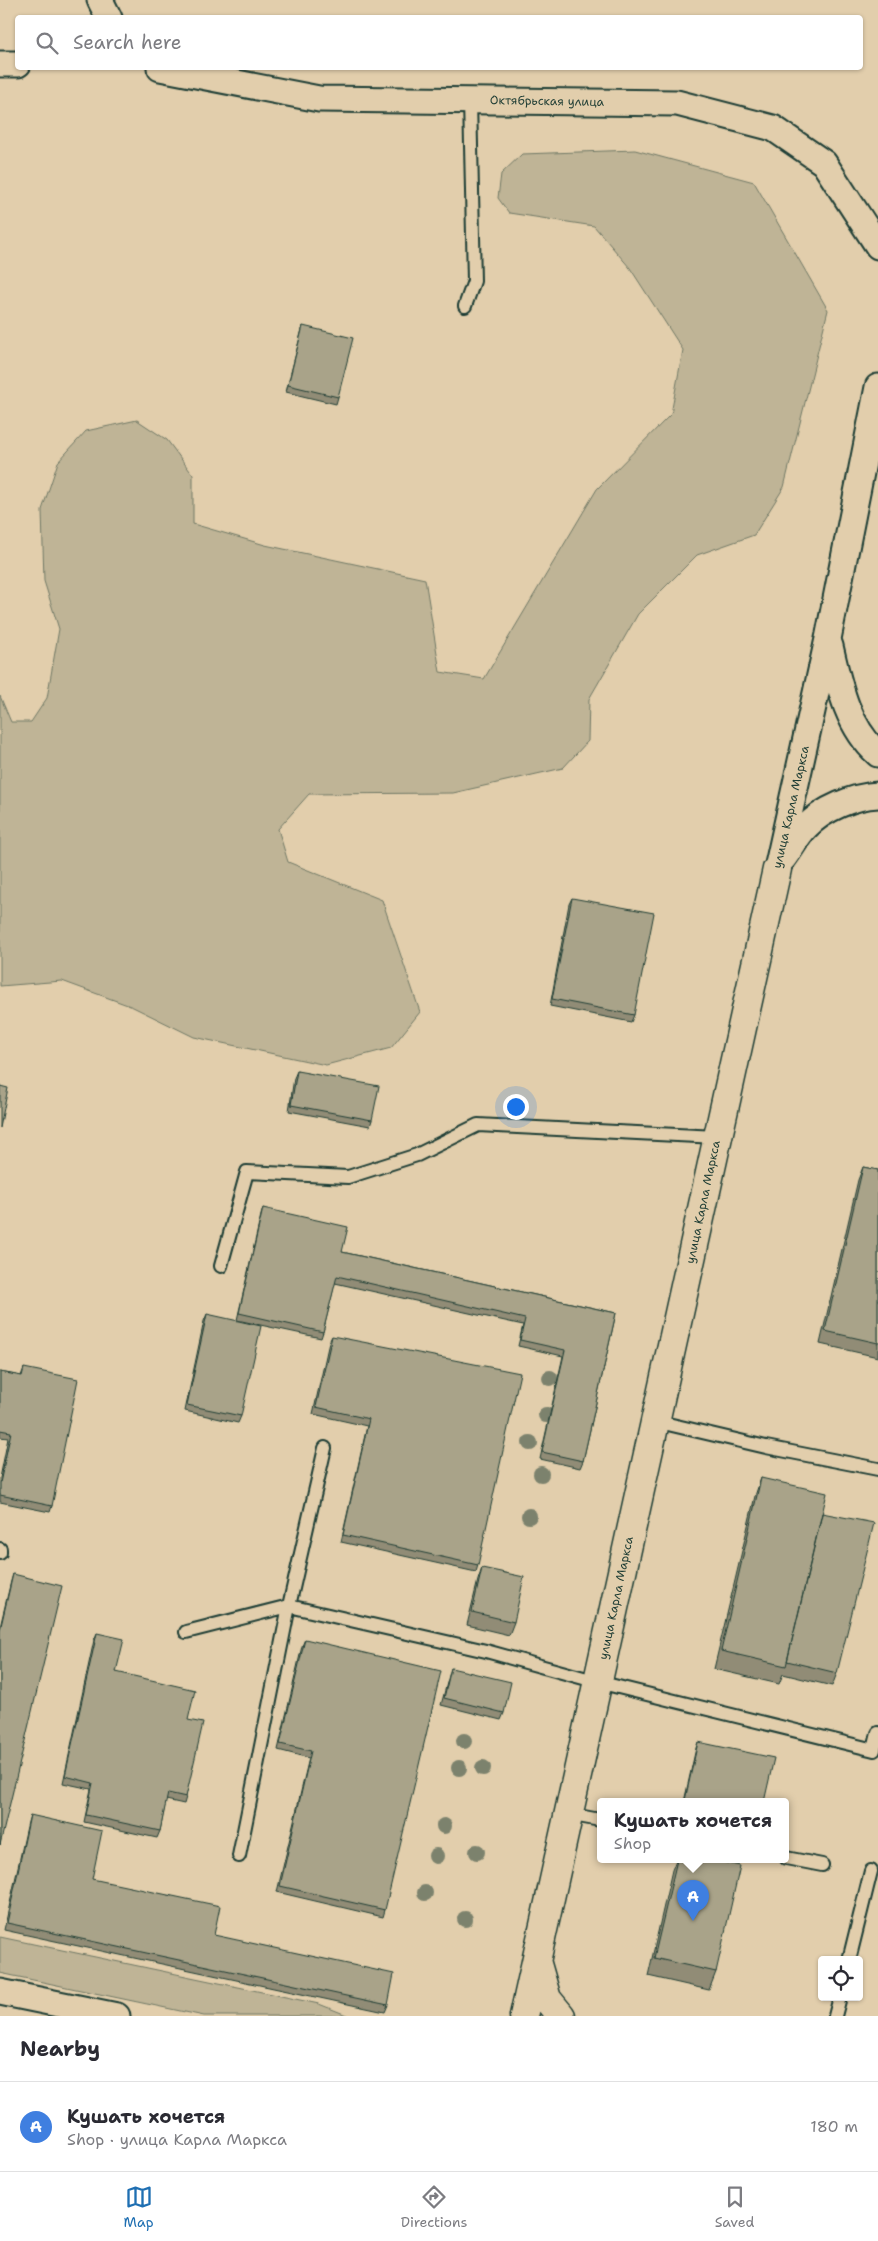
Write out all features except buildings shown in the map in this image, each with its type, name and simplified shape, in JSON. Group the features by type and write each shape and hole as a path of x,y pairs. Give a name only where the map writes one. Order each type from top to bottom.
{"street":[{"path":"100,0 108,15"},
{"path":"0,64 15,64"},
{"name":"Октябрьская улица","path":"170,70 319,99 677,103 773,128 824,163 878,246"},
{"name":"улица Карла Маркса","path":"524,2016 828,639 878,387"},
{"path":"828,639 840,688 851,719 868,745 878,754"},
{"path":"777,869 807,826 829,810 862,796 878,794"},
{"path":"536,1958 540,1980 547,1999 561,2016"},
{"path":"0,1992 117,2016"}],"lane":[{"path":"465,306 474,281 470,100"},
{"path":"221,1266 247,1172 348,1177 417,1155 478,1126 718,1137"},
{"path":"655,1421 766,1448 878,1469"},
{"path":"240,1856 289,1606 325,1448"},
{"path":"186,1632 289,1606 486,1650 598,1682 874,1750 878,1733"},
{"path":"568,1814 597,1819"},
{"path":"789,1859 822,1865"},
{"path":"850,1956 871,1871"},
{"path":"836,2016 839,2001"}],"shaded area":[{"path":"635,150 754,182 828,310 784,487 754,535 697,555 638,614 589,699 588,741 563,768 453,793 309,794 278,829 288,862 382,900 420,1012 391,1048 326,1065 194,1037 133,1007 62,981 0,986 0,696 11,722 31,722 47,698 59,629 44,581 42,510 58,462 86,431 137,420 167,440 193,475 193,524 265,545 425,579 440,672 484,679 597,489 671,414 683,350 630,268 594,226 509,213 498,198 501,174 522,154"},
{"path":"0,1937 319,2004 349,2016 204,2016 0,1973"}],"place":[{"name":"Кушать хочется","path":"693,1921"}]}
